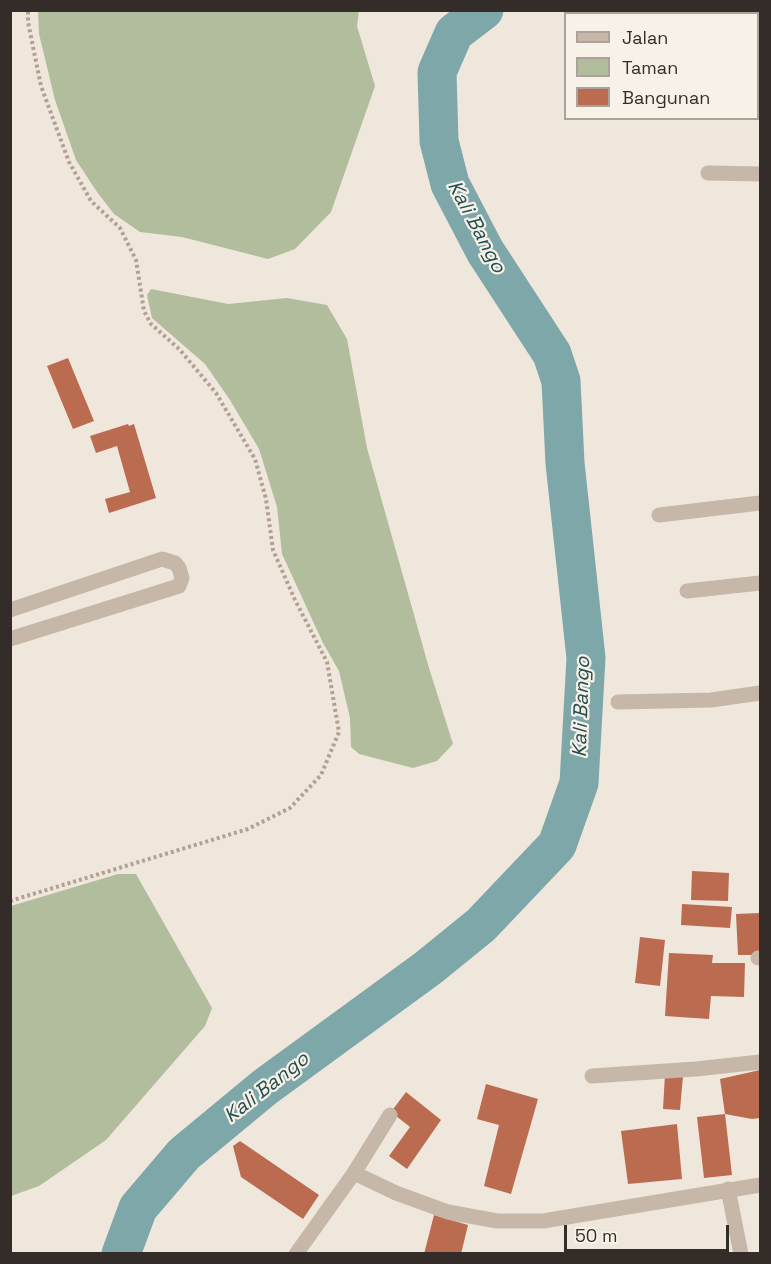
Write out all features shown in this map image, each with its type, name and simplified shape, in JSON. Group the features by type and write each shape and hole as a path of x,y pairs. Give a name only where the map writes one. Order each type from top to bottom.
{"street":[{"path":"708,173 760,174"},
{"path":"659,515 760,503"},
{"path":"10,610 162,559 175,563 182,578 179,586 10,639"},
{"path":"687,591 760,584"},
{"path":"618,702 711,700 760,693"},
{"path":"592,1076 760,1062"},
{"path":"296,1254 354,1173 390,1115"},
{"path":"354,1173 396,1193 448,1212 497,1221 543,1221 760,1185"},
{"path":"728,1189 741,1254"}],"path":[{"path":"10,901 248,829 290,808 321,775 339,732 327,662 295,600 273,550 266,499 255,459 216,393 180,350 151,324 144,310 136,260 120,228 91,201 69,162 41,86 28,22 28,10"}],"green space":[{"path":"38,11 359,11 357,26 375,86 331,212 295,249 268,259 182,237 140,232 114,214 76,160 55,100 39,34"},
{"path":"151,289 228,304 287,298 327,305 347,339 367,448 429,668 453,744 437,761 413,768 359,754 351,747 350,718 339,671 323,643 282,554 277,507 259,449 205,364 152,318 147,295"},
{"path":"118,874 136,874 212,1008 205,1026 106,1140 39,1186 11,1196 11,906"}],"building":[{"path":"68,358 94,421 73,429 47,366"},
{"path":"128,424 129,426 134,424 156,498 109,513 105,499 130,492 117,446 96,453 90,436"},
{"path":"692,871 729,873 728,901 691,900"},
{"path":"682,904 732,907 730,928 681,925"},
{"path":"760,913 760,955 738,955 736,914"},
{"path":"640,937 665,940 660,986 635,983"},
{"path":"669,953 713,955 712,963 745,963 744,997 711,996 709,1019 665,1016"},
{"path":"760,1070 760,1118 752,1119 725,1114 720,1079"},
{"path":"665,1074 683,1076 680,1110 663,1109"},
{"path":"486,1084 538,1099 511,1194 484,1186 499,1125 477,1119"},
{"path":"406,1092 441,1120 407,1169 389,1156 410,1127 391,1112"},
{"path":"725,1114 732,1175 704,1178 697,1117"},
{"path":"677,1124 682,1179 628,1184 621,1131"},
{"path":"240,1141 319,1195 303,1219 241,1177 233,1146"},
{"path":"434,1215 468,1225 461,1254 424,1254"}],"waterway":[{"name":"Kali Bango","path":"121,1254 138,1208 184,1154 265,1087 428,968 481,925 557,845 579,783 586,658 565,463 561,381 552,354 485,251 450,184 439,141 437,72 454,33 484,10"}]}
